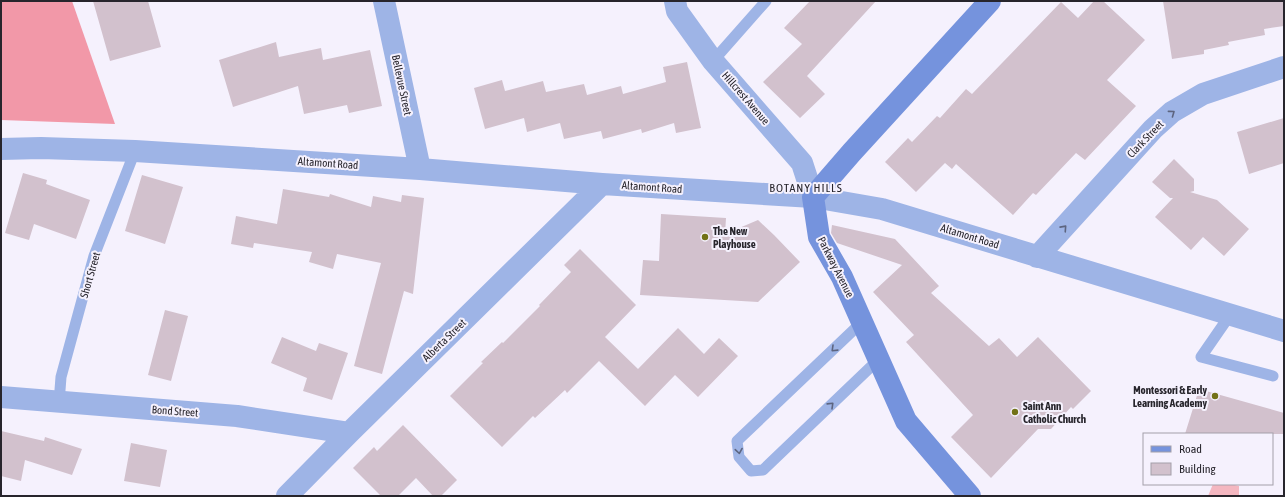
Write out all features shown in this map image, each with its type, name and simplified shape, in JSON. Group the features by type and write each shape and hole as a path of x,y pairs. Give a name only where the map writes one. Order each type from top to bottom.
{"street":[{"name":"Bellevue Street","path":"384,1 420,169"},
{"name":"Hillcrest Avenue","path":"675,1 677,11 713,61 802,163 813,197"},
{"path":"813,197 852,152 990,1"},
{"name":"Clark Street","path":"1038,257 1153,129 1172,112 1203,94 1284,67"},
{"name":"Altamont Road","path":"1,149 41,148 135,151 420,169 602,184 813,197 882,209 1284,331"},
{"name":"Alberta Street","path":"287,496 602,184"},
{"name":"Parkway Avenue","path":"813,197 819,237 842,277 906,421 970,496"},
{"name":"Bond Street","path":"1,397 59,403 238,416 349,433"}],"lane":[{"path":"713,61 766,1"},
{"name":"Short Street","path":"59,403 61,377 94,256 135,151"},
{"path":"1230,315 1201,357 1273,376"},
{"path":"862,322 737,441 739,457 751,471 764,470 879,359"}],"shaded area":[{"path":"1,1 72,1 115,124 1,120"},
{"path":"1213,485 1239,486 1239,496 1208,496"}],"building":[{"path":"93,1 148,1 161,47 110,61"},
{"path":"810,1 876,1 807,76 825,94 800,118 763,82 802,44 784,28"},
{"path":"1094,1 1103,1 1145,40 1107,80 1136,106 1085,160 1076,153 1036,195 1033,193 1013,215 956,164 952,169 945,163 916,192 885,162 908,138 912,142 937,116 940,118 966,89 972,94 1061,2 1078,18"},
{"path":"1163,1 1284,1 1284,26 1264,29 1265,35 1228,42 1229,45 1204,50 1204,54 1172,59"},
{"path":"276,42 279,57 321,48 323,60 370,50 382,106 349,113 347,105 304,114 298,86 233,107 219,60"},
{"path":"687,62 701,128 676,133 674,123 642,133 641,129 603,139 601,131 564,139 560,123 527,132 524,118 485,129 474,88 502,80 505,91 543,81 546,92 584,84 587,95 621,86 623,94 666,82 663,67"},
{"path":"1284,118 1284,163 1249,174 1237,132"},
{"path":"1174,159 1194,179 1194,191 1190,192 1217,200 1249,229 1224,256 1203,237 1191,250 1155,217 1173,198 1170,198 1152,182"},
{"path":"23,173 47,180 46,184 90,200 76,239 34,224 29,240 5,233"},
{"path":"142,175 183,187 165,244 125,231"},
{"path":"283,189 329,197 330,194 371,207 373,196 401,202 402,195 424,198 413,294 404,291 382,374 354,366 381,263 337,254 333,269 309,262 312,252 254,243 253,248 231,244 236,216 277,224"},
{"path":"661,214 726,218 725,234 758,220 800,262 758,302 640,295 643,260 659,261"},
{"path":"832,225 895,239 939,286 931,293 989,346 999,338 1017,357 1038,337 1091,391 1073,409 1071,407 1051,429 1038,429 991,478 951,437 973,415 906,342 914,335 873,292 902,265 837,243 831,233"},
{"path":"580,249 636,305 605,337 638,369 678,328 704,354 719,338 738,356 698,397 675,375 645,406 599,361 567,393 565,390 535,418 533,416 502,447 450,396 483,363 481,362 502,342 503,343 540,306 539,305 571,272 564,265"},
{"path":"165,310 188,316 171,381 148,375"},
{"path":"282,337 316,351 319,343 348,353 332,400 303,391 307,378 271,363"},
{"path":"1199,389 1284,413 1284,434 1185,433"},
{"path":"403,425 457,480 441,496 433,496 416,478 398,496 381,496 353,468 374,447 377,451"},
{"path":"1,431 44,441 45,437 82,449 72,475 25,460 21,481 1,476"},
{"path":"131,443 167,450 160,487 124,481"}],"place":[{"name":"The New Playhouse","path":"705,237"},
{"name":"Montessori & Early Learning Academy","path":"1215,396"},
{"name":"Saint Ann Catholic Church","path":"1015,412"}],"district":[{"name":"BOTANY HILLS","path":"806,188"}]}
